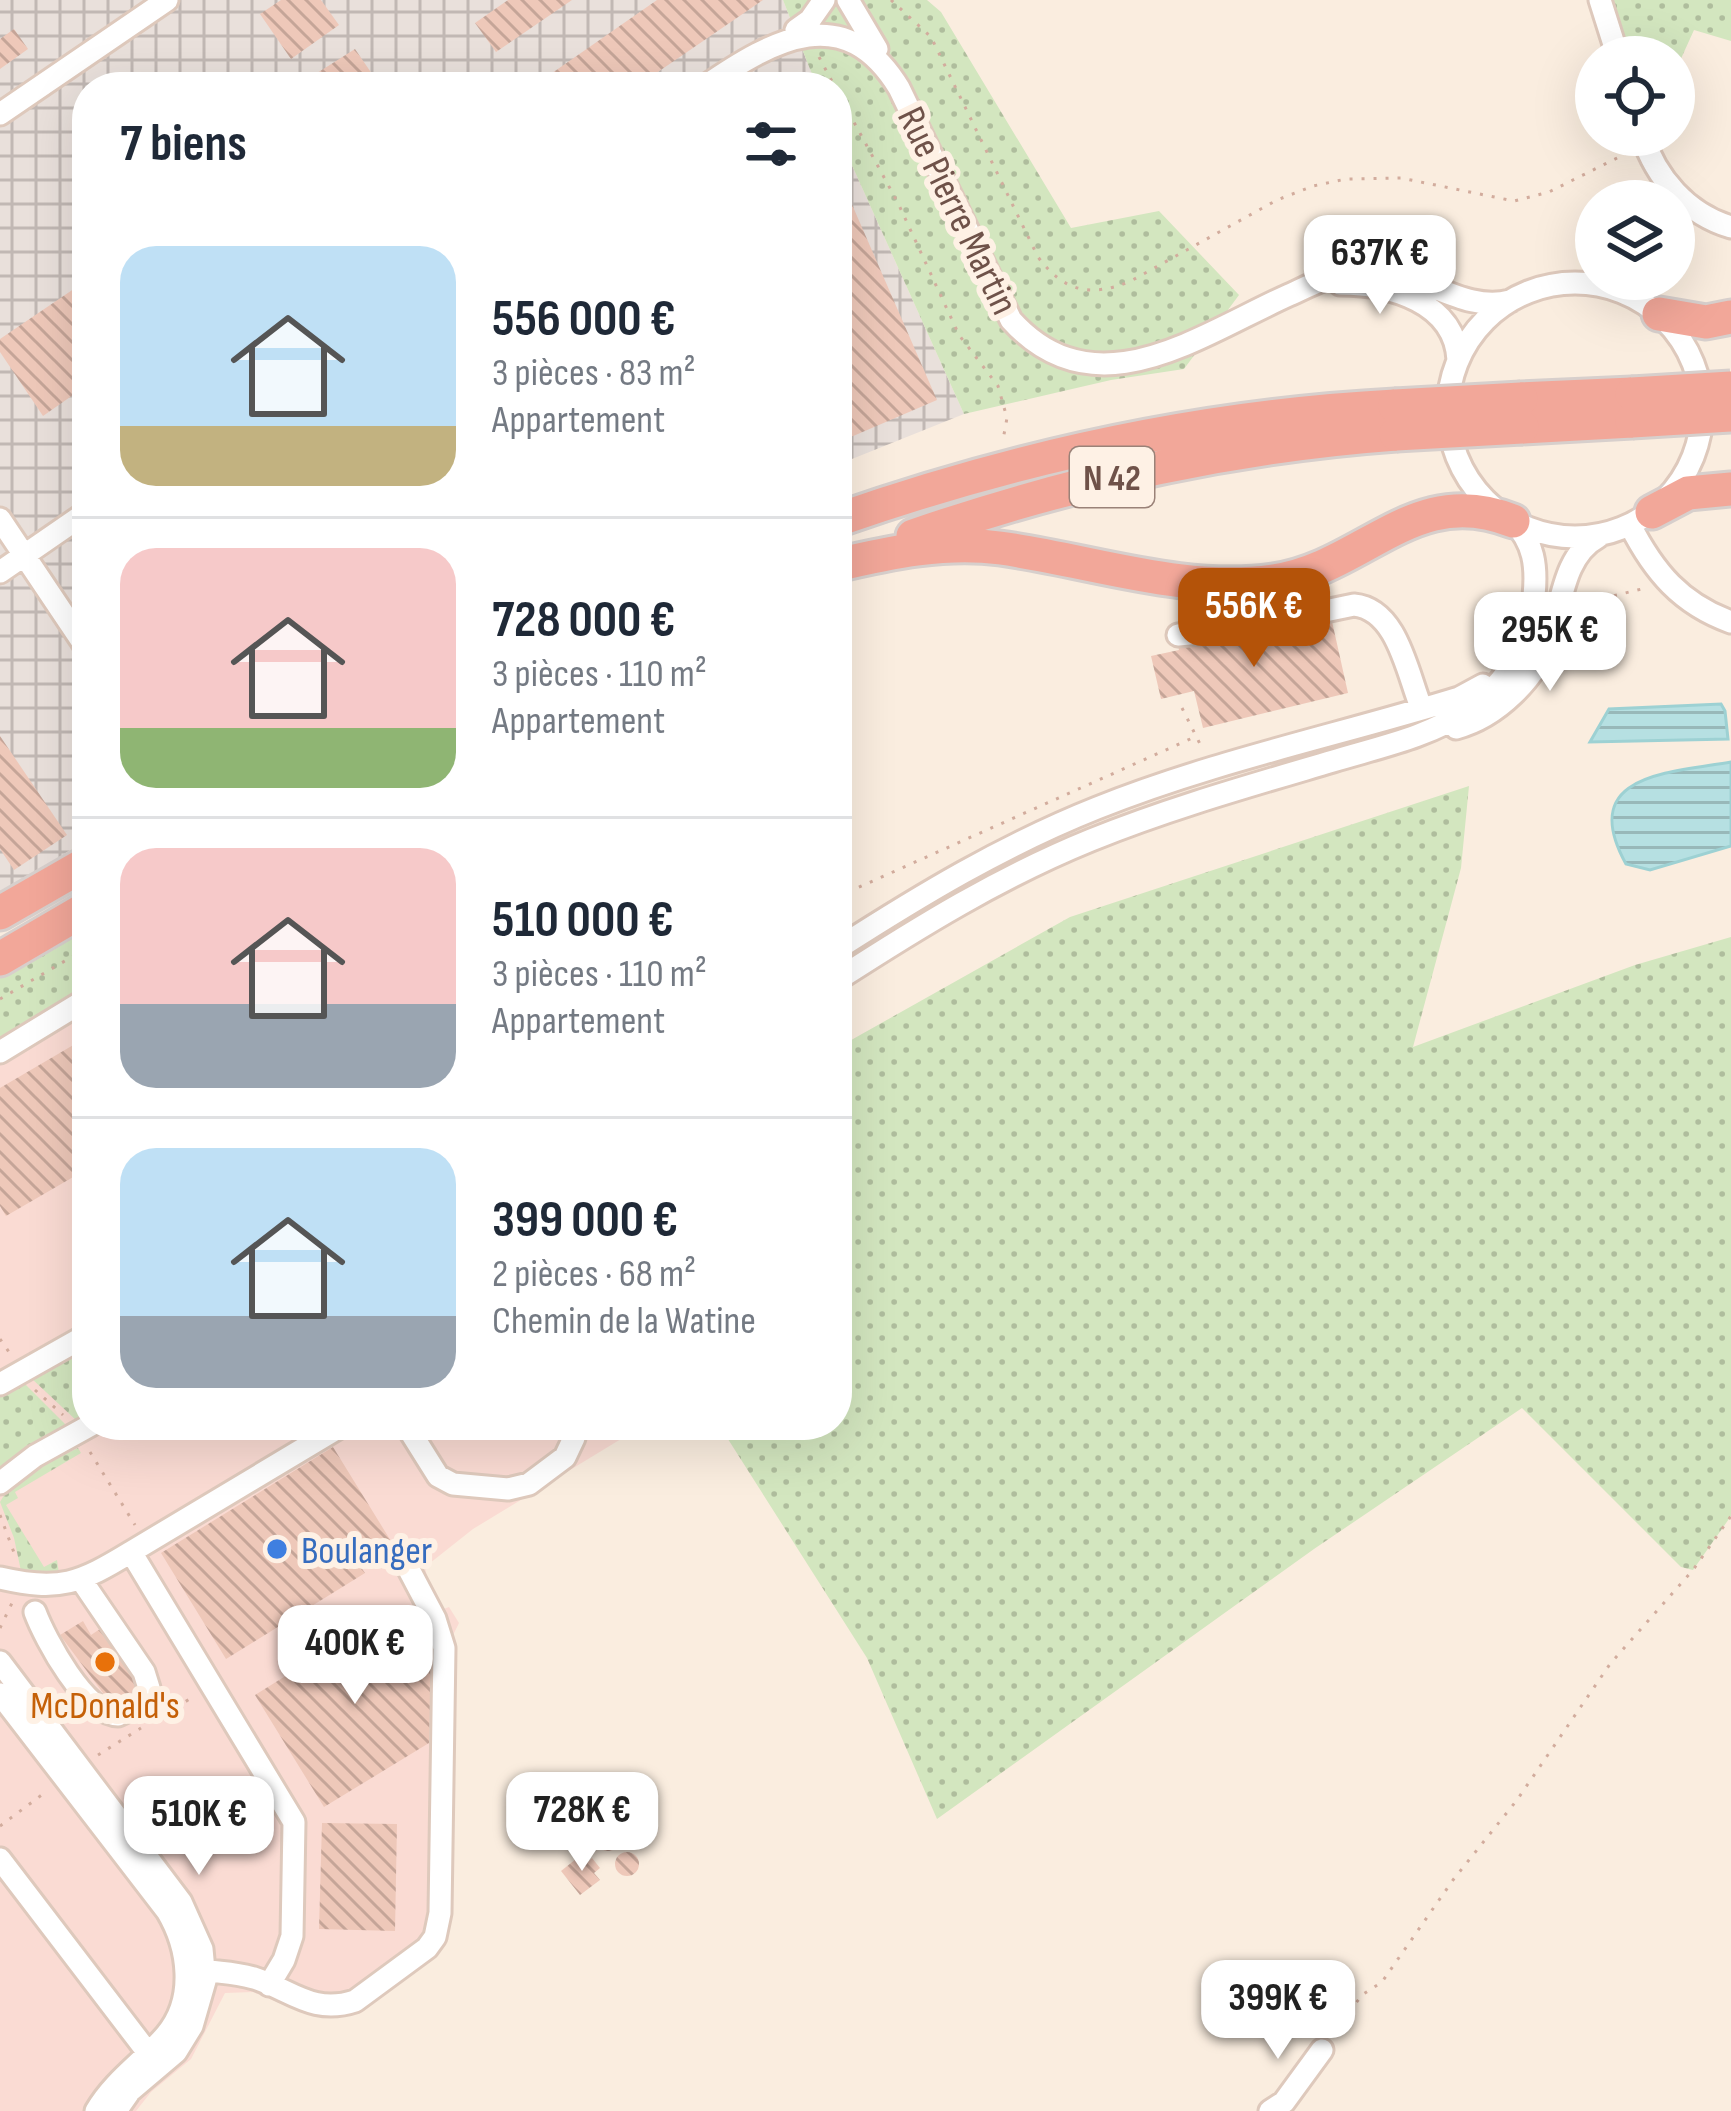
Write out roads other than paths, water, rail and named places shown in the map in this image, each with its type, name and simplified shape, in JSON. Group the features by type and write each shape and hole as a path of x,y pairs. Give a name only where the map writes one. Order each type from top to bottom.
{"highway":[{"path":"1659,314 1706,322 1731,317"},
{"name":"N 42","path":"1632,408 1731,388"},
{"name":"N 42","path":"852,515 962,479 1136,438 1243,420 1395,420 1632,408 1731,415"},
{"name":"N 42","path":"852,558 1019,502 1141,470 1395,420"},
{"path":"1641,519 1688,493 1731,489"},
{"path":"852,560 928,547 972,546 1204,582 1253,583 1316,571 1434,512 1476,509 1513,521"},
{"path":"0,914 72,872"},
{"path":"0,959 72,917"}],"street":[{"path":"0,114 167,0"},
{"path":"726,72 809,20 824,0"},
{"path":"848,0 883,61"},
{"path":"1600,0 1611,36"},
{"name":"Rue Pierre Martin","path":"791,33 839,30 883,61 1000,303 1024,335 1058,357 1098,367 1132,363 1343,273 1381,270 1483,304 1510,301"},
{"path":"1653,156 1672,189 1706,217 1731,227"},
{"path":"852,971 967,899 1060,853 1161,813 1414,736 1472,723 1505,701 1544,652 1581,549 1641,519 1675,490 1692,462 1703,409 1691,357 1659,314 1625,293 1587,283 1547,286 1510,301 1479,326 1458,360 1448,399 1454,451 1473,486 1528,538 1535,570 1532,614 1520,654 1480,701 1414,736"},
{"name":"Rue Pierre Martin","path":"1304,288 1358,284 1408,297 1449,325 1458,360"},
{"path":"0,519 72,627"},
{"path":"1641,519 1664,581 1691,604 1731,622"},
{"path":"1513,521 1550,535 1603,534"},
{"path":"0,572 72,522"},
{"path":"1178,635 1369,606 1386,618 1421,707"},
{"path":"852,939 1009,847 1099,808 1211,768 1470,694 1520,654"},
{"path":"0,1052 72,1008"},
{"path":"0,1384 72,1343"},
{"path":"0,1483 72,1436"},
{"path":"9,1580 56,1587 82,1580 318,1440"},
{"path":"414,1440 429,1467 445,1480 508,1489 529,1484 565,1457 573,1440"},
{"path":"131,1552 294,1822 292,1936 268,1984"},
{"path":"195,1971 249,1977 314,2005 343,2006 428,1948 438,1926 445,1661 435,1618 406,1564"},
{"path":"35,1612 44,1636 100,1711 118,1715 141,1704 149,1688 145,1672 82,1580"},
{"path":"0,1662 185,1908 199,1936 195,1971 176,2020 116,2111"},
{"path":"0,1694 166,1911 195,1971"},
{"path":"0,1859 153,2060"},
{"path":"1270,2111 1283,2102 1322,2050"},
{"path":"96,2111 113,2085 153,2060"}],"water":[{"path":"1721,704 1728,739 1590,742 1609,709"},
{"path":"1731,762 1731,846 1650,870 1626,864 1614,835 1613,812 1621,796 1656,776"}],"place":[{"name":"Boulanger","path":"277,1549"},
{"name":"McDonald's","path":"105,1662"}]}
